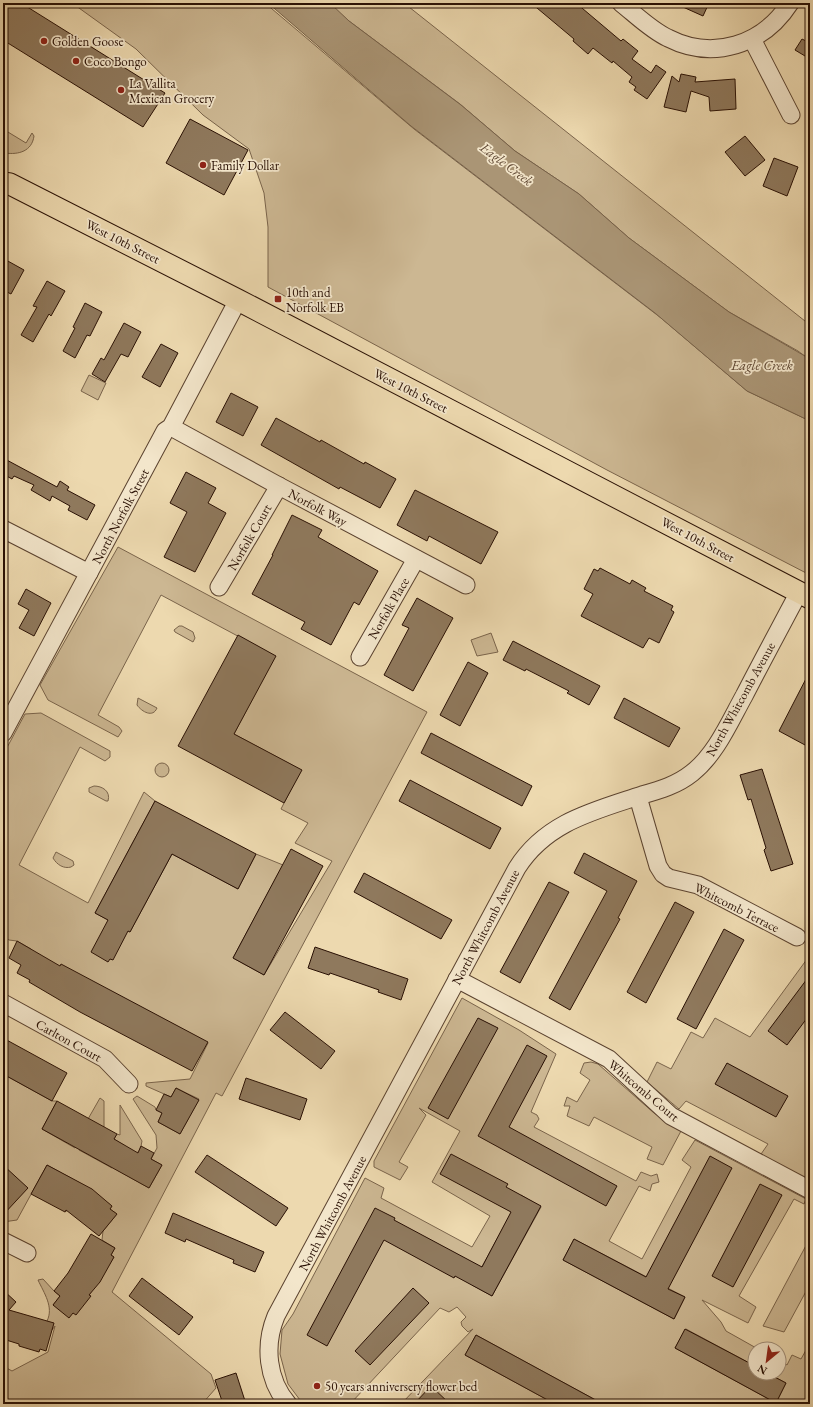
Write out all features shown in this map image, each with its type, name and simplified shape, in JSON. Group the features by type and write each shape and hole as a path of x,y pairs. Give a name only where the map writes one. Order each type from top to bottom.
{"main road":[{"name":"West 10th Street","path":"5,182 238,300 804,595"}],"street":[{"path":"622,3 663,35 690,46 706,49 737,45 752,39 773,24 790,3"},
{"path":"752,39 792,115"},
{"name":"North Norfolk Street","path":"3,733 165,431 171,427 238,300"},
{"name":"Norfolk Way","path":"171,427 466,585"},
{"name":"Norfolk Court","path":"219,587 279,486"},
{"path":"3,529 89,574"},
{"name":"Norfolk Place","path":"360,657 416,558"},
{"name":"North Whitcomb Avenue","path":"288,1404 275,1382 271,1371 269,1356 271,1334 279,1311 457,979 524,858 532,848 551,831 567,822 584,814 668,787 680,781 701,765 710,755 721,737 804,595"},
{"name":"Whitcomb Terrace","path":"638,796 658,866 663,874 669,878 698,885 797,937"},
{"name":"Whitcomb Court","path":"457,979 609,1059 671,1116 810,1190"},
{"name":"Carlton Court","path":"3,1003 105,1059 129,1084"},
{"path":"3,1241 27,1253"}],"shaded area":[{"path":"72,3 265,3 414,129 661,318 747,391 810,421 810,575 607,470 268,287 268,227 264,193 249,149 203,115 136,49"},
{"path":"328,3 404,3 810,325 810,360 798,351 729,312 629,238 579,194 515,151 460,104 349,21"},
{"path":"3,129 26,143 32,133 34,136 33,141 24,151 5,153 3,152"},
{"path":"89,375 106,383 98,400 81,391"},
{"path":"118,547 427,712 222,1096 216,1093 112,1292 211,1374 216,1388 202,1404 3,1404 3,1366 12,1371 48,1352 55,1326 52,1330 47,1321 49,1316 49,1305 38,1280 43,1279 60,1296 53,1305 73,1313 89,1295 114,1257 111,1255 115,1248 102,1240 103,1231 117,1214 110,1209 112,1206 94,1192 65,1212 80,1183 47,1165 17,1220 3,1222 3,1074 52,1101 57,1101 42,1129 75,1148 91,1121 88,1119 100,1098 104,1101 104,1127 91,1128 79,1150 112,1168 125,1146 114,1139 117,1134 120,1135 120,1105 142,1141 136,1154 117,1170 149,1188 162,1165 151,1159 157,1148 156,1135 133,1099 137,1096 155,1107 156,1110 162,1113 158,1122 180,1134 199,1099 176,1088 171,1097 146,1086 146,1083 190,1079 208,1043 171,1023 29,955 31,949 17,941 9,940 3,936 3,755 25,714 41,713 110,751 110,757 105,761 80,747 19,865 88,903 144,792 155,801 95,913 130,932 172,854 238,889 256,854 283,865 233,958 264,975 332,861 295,843 308,823 281,809 301,770 234,734 275,656 161,595 98,715 119,727 122,731 118,737 48,700 40,685"},
{"path":"179,626 193,632 195,638 193,642 175,632 174,630"},
{"path":"491,633 498,652 477,656 471,640"},
{"path":"138,698 157,708 153,713 147,713 137,705"},
{"path":"159,763 165,763 169,767 169,773 165,777 159,777 155,773 155,767"},
{"path":"94,786 100,787 107,792 109,797 108,801 89,792 89,788"},
{"path":"56,852 73,861 74,865 71,867 63,867 53,858"},
{"path":"810,955 810,1186 759,1157 768,1144 686,1101 679,1109 647,1082 657,1062 671,1069 691,1032 703,1038 715,1018 750,1037"},
{"path":"462,998 519,1030 556,1054 531,1112 537,1115 539,1119 534,1127 636,1181 641,1172 651,1176 657,1174 659,1182 652,1184 650,1191 639,1186 609,1241 642,1259 691,1167 682,1160 695,1140 806,1199 804,1204 794,1199 739,1296 756,1307 748,1323 702,1300 721,1322 726,1331 747,1343 747,1362 686,1329 675,1348 776,1403 786,1383 782,1381 787,1381 787,1365 792,1355 801,1359 810,1343 810,1404 603,1404 476,1335 465,1355 555,1404 401,1404 473,1329 468,1332 462,1326 461,1322 466,1317 457,1307 449,1312 440,1308 350,1404 303,1404 288,1384 280,1354 282,1330 293,1314 365,1178 384,1188 381,1198 472,1247 490,1216 432,1182 460,1131 419,1108 426,1115 399,1162 408,1167 400,1180 374,1167 374,1161","holes":["521,1195 541,1207 492,1296 472,1285","574,1239 685,1297 674,1319 563,1260"]},
{"path":"591,1062 598,1064 654,1113 681,1131 663,1165 647,1159 652,1147 594,1117 589,1126 567,1116 570,1106 564,1106 567,1097 577,1102 590,1080 580,1073 584,1063"},
{"path":"810,1238 810,1284 784,1332 763,1326"}],"water":[{"name":"Eagle Creek","path":"268,3 330,3 349,21 461,105 515,151 579,194 629,238 729,312 810,359 810,421 747,391 655,313 411,126"}],"building":[{"path":"3,3 21,3 165,93 143,127 3,40"},
{"path":"531,3 576,3 621,41 623,39 638,51 632,59 651,73 656,65 666,72 647,99 634,90 636,87 629,82 632,77 613,61 612,63 593,48 588,54 573,41 574,39"},
{"path":"674,3 709,3 703,16"},
{"path":"802,39 810,43 810,59 795,50"},
{"path":"681,74 696,77 695,82 735,79 736,109 710,111 709,97 691,91 686,112 664,107 672,76 679,82"},
{"path":"190,119 248,150 224,195 166,163"},
{"path":"745,136 765,160 745,176 725,152"},
{"path":"774,158 798,167 787,196 763,186"},
{"path":"6,260 24,270 11,294 3,290 3,266"},
{"path":"47,281 65,291 51,316 49,314 33,342 21,335 37,307 33,306"},
{"path":"85,303 102,312 90,336 87,335 75,358 63,351 75,328 73,327"},
{"path":"124,323 141,332 128,357 121,354 105,382 92,374 101,358 104,360"},
{"path":"161,344 178,353 160,387 142,377"},
{"path":"231,393 258,407 243,436 216,422"},
{"path":"276,418 320,442 321,440 364,464 365,462 396,479 380,508 340,487 339,489 261,445"},
{"path":"3,458 57,487 60,481 69,487 67,490 95,505 87,520 68,510 70,506 52,496 50,501 31,490 34,485 14,476 12,479 3,474"},
{"path":"186,472 216,488 208,503 226,513 195,572 164,557 187,512 170,503"},
{"path":"415,490 498,532 481,564 429,536 427,541 397,525"},
{"path":"292,515 322,530 318,537 378,571 359,605 354,602 331,645 301,629 305,622 252,594"},
{"path":"600,568 630,584 632,580 646,588 644,591 673,606 671,610 674,612 659,643 649,638 643,648 581,616 593,594 584,589 594,569 598,571"},
{"path":"26,589 51,603 34,636 19,628 29,610 18,604"},
{"path":"417,598 453,618 413,691 384,675 409,628 402,625"},
{"path":"238,635 276,656 234,734 302,770 284,803 178,746"},
{"path":"513,641 600,686 589,705 567,693 569,691 526,669 525,671 503,660"},
{"path":"468,662 488,673 460,726 440,715"},
{"path":"810,671 810,735 805,745 779,731"},
{"path":"624,698 680,728 669,747 614,718"},
{"path":"431,733 532,786 522,806 421,753"},
{"path":"762,769 793,864 771,871 764,850 766,848 751,799 748,800 740,775"},
{"path":"410,780 501,828 490,849 399,801"},
{"path":"155,801 256,854 238,889 172,854 130,932 128,931 113,960 110,959 108,962 91,952 108,920 95,913"},
{"path":"291,849 323,866 264,975 233,958"},
{"path":"584,853 637,881 618,918 620,919 570,1010 549,998 607,891 574,873"},
{"path":"364,873 452,920 441,939 354,892"},
{"path":"549,882 569,892 520,983 500,972"},
{"path":"675,902 694,912 646,1003 627,992"},
{"path":"724,929 744,940 696,1029 677,1019"},
{"path":"17,941 60,966 61,964 208,1042 192,1071 80,1012 29,982 30,980 17,973 21,965 9,958"},
{"path":"315,947 408,979 401,1000 378,992 379,990 330,973 329,975 308,968"},
{"path":"810,975 810,1014 787,1045 768,1031"},
{"path":"285,1012 335,1051 321,1069 270,1030"},
{"path":"478,1018 498,1028 448,1119 428,1108"},
{"path":"3,1038 67,1073 52,1101 3,1074"},
{"path":"527,1045 547,1056 509,1127 617,1186 606,1206 478,1136"},
{"path":"727,1063 788,1096 776,1117 715,1084"},
{"path":"246,1078 307,1099 300,1120 239,1099"},
{"path":"176,1088 199,1100 180,1134 158,1122 162,1113 156,1110 164,1094 171,1097"},
{"path":"57,1101 117,1134 114,1139 138,1153 141,1146 154,1153 151,1159 162,1165 149,1188 42,1129"},
{"path":"451,1154 508,1184 506,1187 541,1206 492,1296 455,1276 454,1278 384,1240 327,1346 307,1335 375,1208 395,1218 394,1220 482,1267 511,1212 440,1174"},
{"path":"207,1155 288,1208 276,1226 195,1172"},
{"path":"710,1156 732,1168 668,1289 685,1297 674,1319 563,1260 574,1239 646,1277"},
{"path":"3,1165 28,1188 3,1215"},
{"path":"47,1165 92,1189 112,1206 110,1209 117,1214 99,1236 66,1210 65,1212 31,1194"},
{"path":"760,1184 782,1195 733,1287 712,1276"},
{"path":"173,1213 264,1252 255,1272 233,1263 234,1260 186,1239 185,1242 165,1233"},
{"path":"91,1234 115,1248 111,1255 114,1257 100,1282 89,1295 91,1296 76,1315 73,1313 69,1318 53,1305 60,1296 54,1291 68,1273"},
{"path":"142,1278 193,1317 179,1335 129,1296"},
{"path":"413,1288 429,1303 370,1365 355,1351"},
{"path":"3,1290 16,1302 9,1310 54,1323 46,1351 40,1349 39,1352 3,1339"},
{"path":"685,1329 747,1362 747,1381 782,1381 786,1383 776,1403 675,1348"},
{"path":"476,1335 603,1404 555,1404 465,1355"},
{"path":"236,1373 246,1404 223,1404 215,1380"},
{"path":"431,1386 450,1404 414,1404"}],"place":[{"name":"Golden Goose","path":"44,41"},
{"name":"Coco Bongo","path":"76,61"},
{"name":"La Vallita Mexican Grocery","path":"121,90"},
{"name":"Family Dollar","path":"203,165"},
{"name":"10th and Norfolk EB","path":"278,299"},
{"name":"50 years anniversery flower bed","path":"317,1386"}]}
